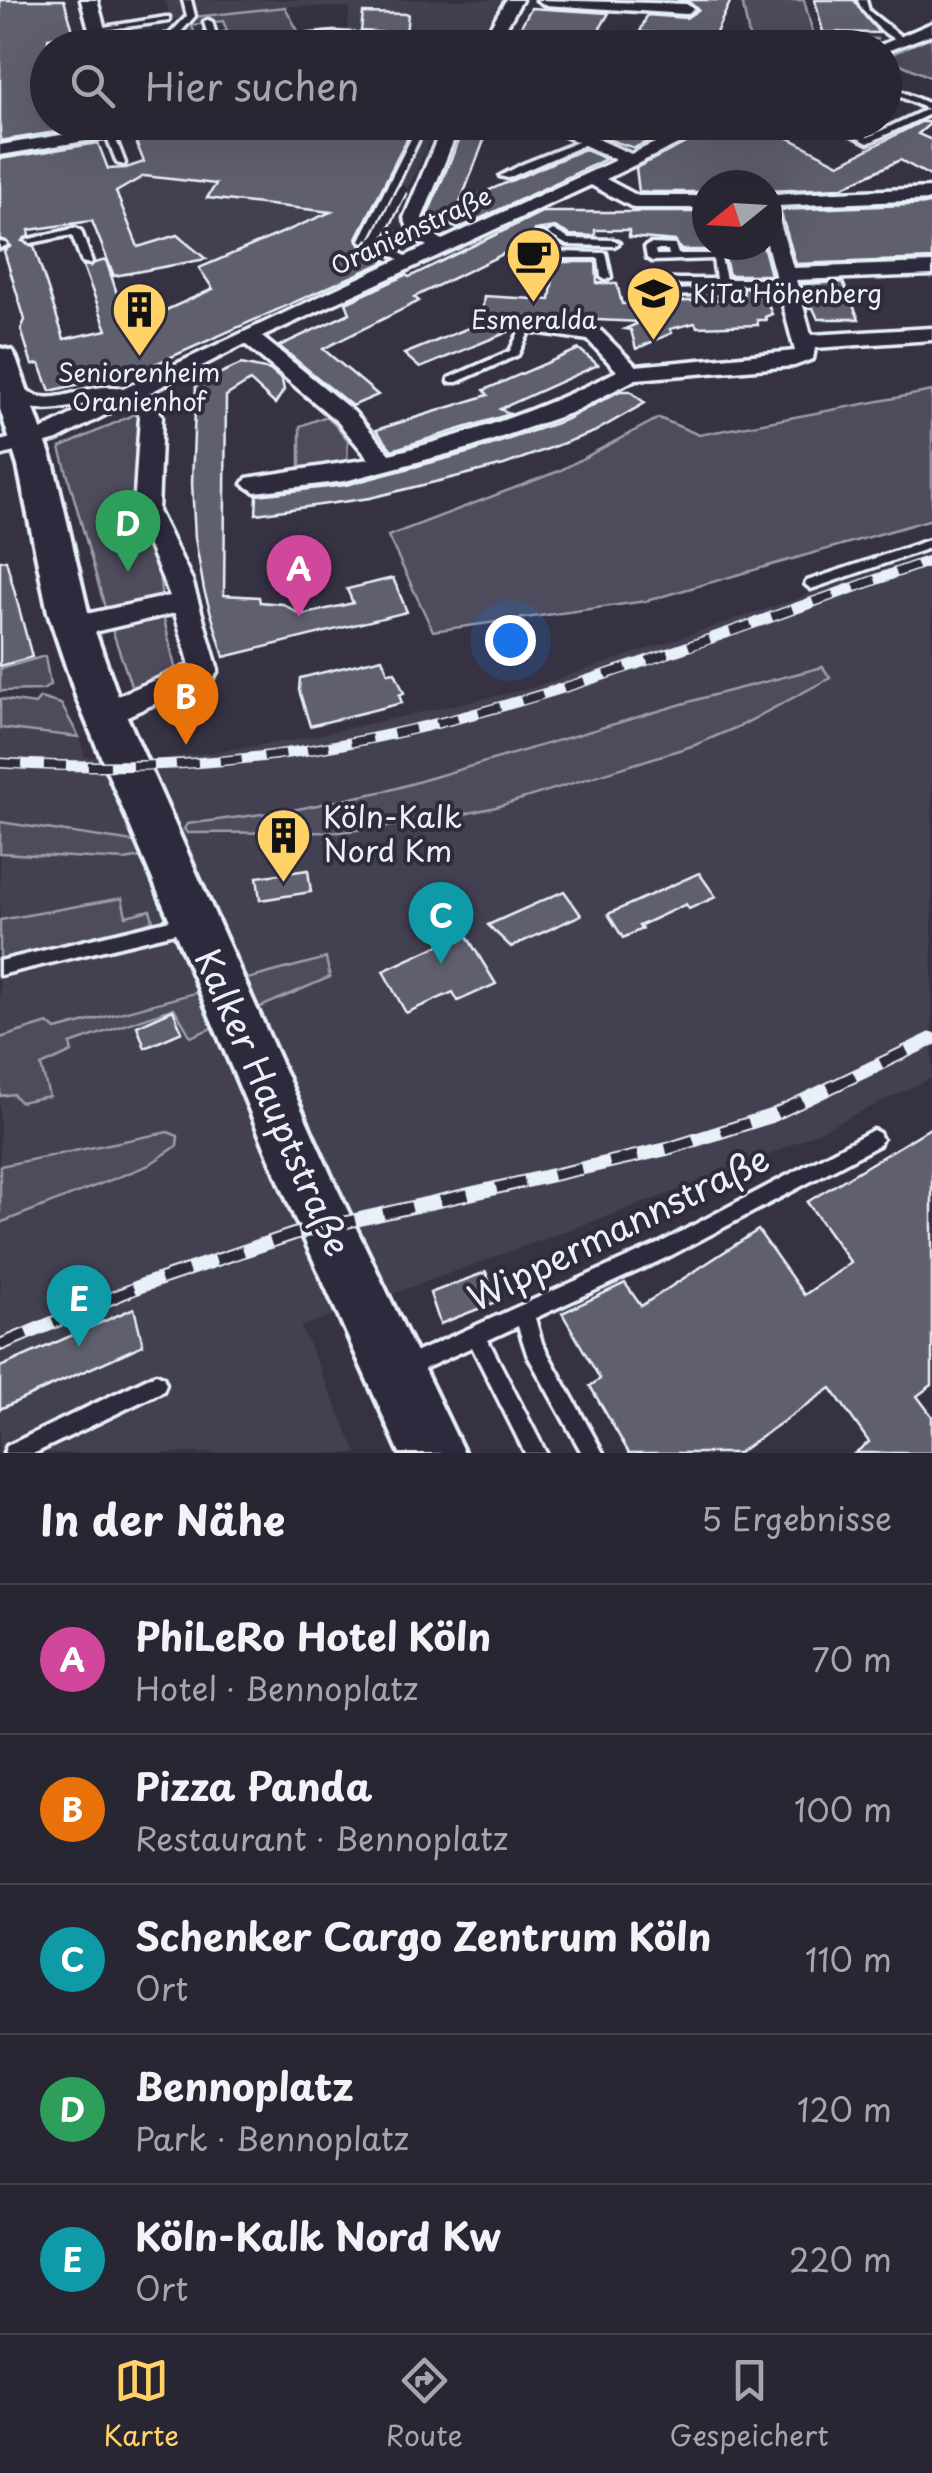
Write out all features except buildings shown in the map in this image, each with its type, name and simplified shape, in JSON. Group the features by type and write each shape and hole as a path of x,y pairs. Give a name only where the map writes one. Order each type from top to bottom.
{"main road":[{"name":"Kalker Hauptstraße","path":"6,373 13,445 111,732 393,1375 433,1453"}],"street":[{"path":"89,0 96,29"},
{"path":"495,30 514,0"},
{"path":"545,0 686,9"},
{"path":"902,39 930,30"},
{"path":"0,150 61,140"},
{"path":"441,248 414,224 427,198 445,140"},
{"path":"592,140 630,160"},
{"name":"Oranienstraße","path":"13,445 49,435 248,336 441,248 520,217 591,178 675,140"},
{"path":"591,178 634,202 692,202"},
{"path":"782,203 932,194"},
{"path":"782,257 806,348"},
{"path":"789,282 932,269"},
{"path":"527,326 594,335 631,373"},
{"path":"254,484 345,473 515,427 631,373 794,360 806,348 932,334"},
{"path":"248,336 346,417 385,463"},
{"name":"Oranienstraße","path":"6,373 24,400 42,404 107,393 131,394"},
{"path":"111,732 204,670 179,580 146,511 151,415 131,394"},
{"path":"72,627 184,602"}],"lane":[{"path":"182,30 192,16 187,0"},
{"path":"862,0 866,12 879,18 885,30"},
{"path":"96,29 166,19"},
{"path":"208,22 211,30"},
{"path":"902,95 932,109"},
{"path":"902,124 932,109"},
{"path":"112,140 121,163"},
{"path":"411,262 374,246 414,140"},
{"path":"504,176 584,140"},
{"path":"406,156 437,160"},
{"path":"31,240 76,231 87,262"},
{"path":"554,232 567,242 614,243"},
{"path":"540,235 546,239 548,273"},
{"path":"546,255 604,255 606,277"},
{"path":"674,256 716,256 722,282"},
{"path":"646,282 789,282"},
{"path":"672,292 789,282"},
{"path":"453,380 514,353 527,326"},
{"path":"812,584 932,543"},
{"path":"0,968 192,922"},
{"name":"Wippermannstraße","path":"393,1375 424,1356 666,1249 872,1139"},
{"path":"524,1314 534,1347 593,1453"},
{"path":"475,1334 536,1453"},
{"path":"14,1453 156,1384"}],"shaded area":[{"path":"165,0 501,0 483,30 347,30 350,8 292,6 171,20"},
{"path":"742,0 804,0 812,30 748,30"},
{"path":"285,7 297,30 227,30 223,21 181,30 194,17"},
{"path":"928,38 932,40 932,78 902,65 902,49"},
{"path":"135,140 431,140 391,223 410,244 408,248 269,313 189,245 108,260 73,175 144,162"},
{"path":"932,391 932,519 646,601 433,631 388,536 559,471 659,418 699,435"},
{"path":"139,412 143,416 142,545 157,553 164,619 177,676 134,694 108,618 60,448"},
{"path":"327,416 348,440 347,463 300,468 300,426"},
{"path":"932,553 932,1078 746,1166 301,1327 357,1453 0,1453 0,728 79,737 85,757 156,760 294,740 528,689"},
{"path":"45,656 50,685 43,690 0,691 0,669"},
{"path":"823,667 830,678 742,725 695,745 496,807 432,821 340,832 187,833 184,829 187,824 293,810 390,790 706,697"},
{"path":"40,698 61,704 79,737 0,728 0,699 35,704"},
{"path":"0,822 147,844 148,856 125,860 0,853"},
{"path":"122,898 126,916 150,910 153,920 122,934 0,959 0,920"},
{"path":"326,958 330,977 191,1037 174,1008 70,1044 72,1052 41,1066 49,1096 20,1102 13,1094 0,1096 0,1038 48,1023 56,1030"},
{"path":"168,1132 178,1136 177,1146 147,1166 0,1223 0,1166"}],"railway":[{"path":"0,763 189,763 302,751 383,736 463,717 621,669 932,560"},
{"path":"0,1345 143,1285 294,1234 667,1149 771,1116 932,1039"}],"place":[{"name":"Esmeralda","path":"534,305"},
{"name":"KiTa Höhenberg","path":"654,343"},
{"name":"Seniorenheim Oranienhof","path":"139,358"},
{"name":"Bennoplatz","path":"128,572"},
{"name":"PhiLeRo Hotel Köln","path":"299,617"},
{"name":"Pizza Panda","path":"186,745"},
{"name":"Köln-Kalk Nord Km","path":"284,884"},
{"name":"Schenker Cargo Zentrum Köln","path":"441,964"},
{"name":"Köln-Kalk Nord Kw","path":"79,1347"}]}
